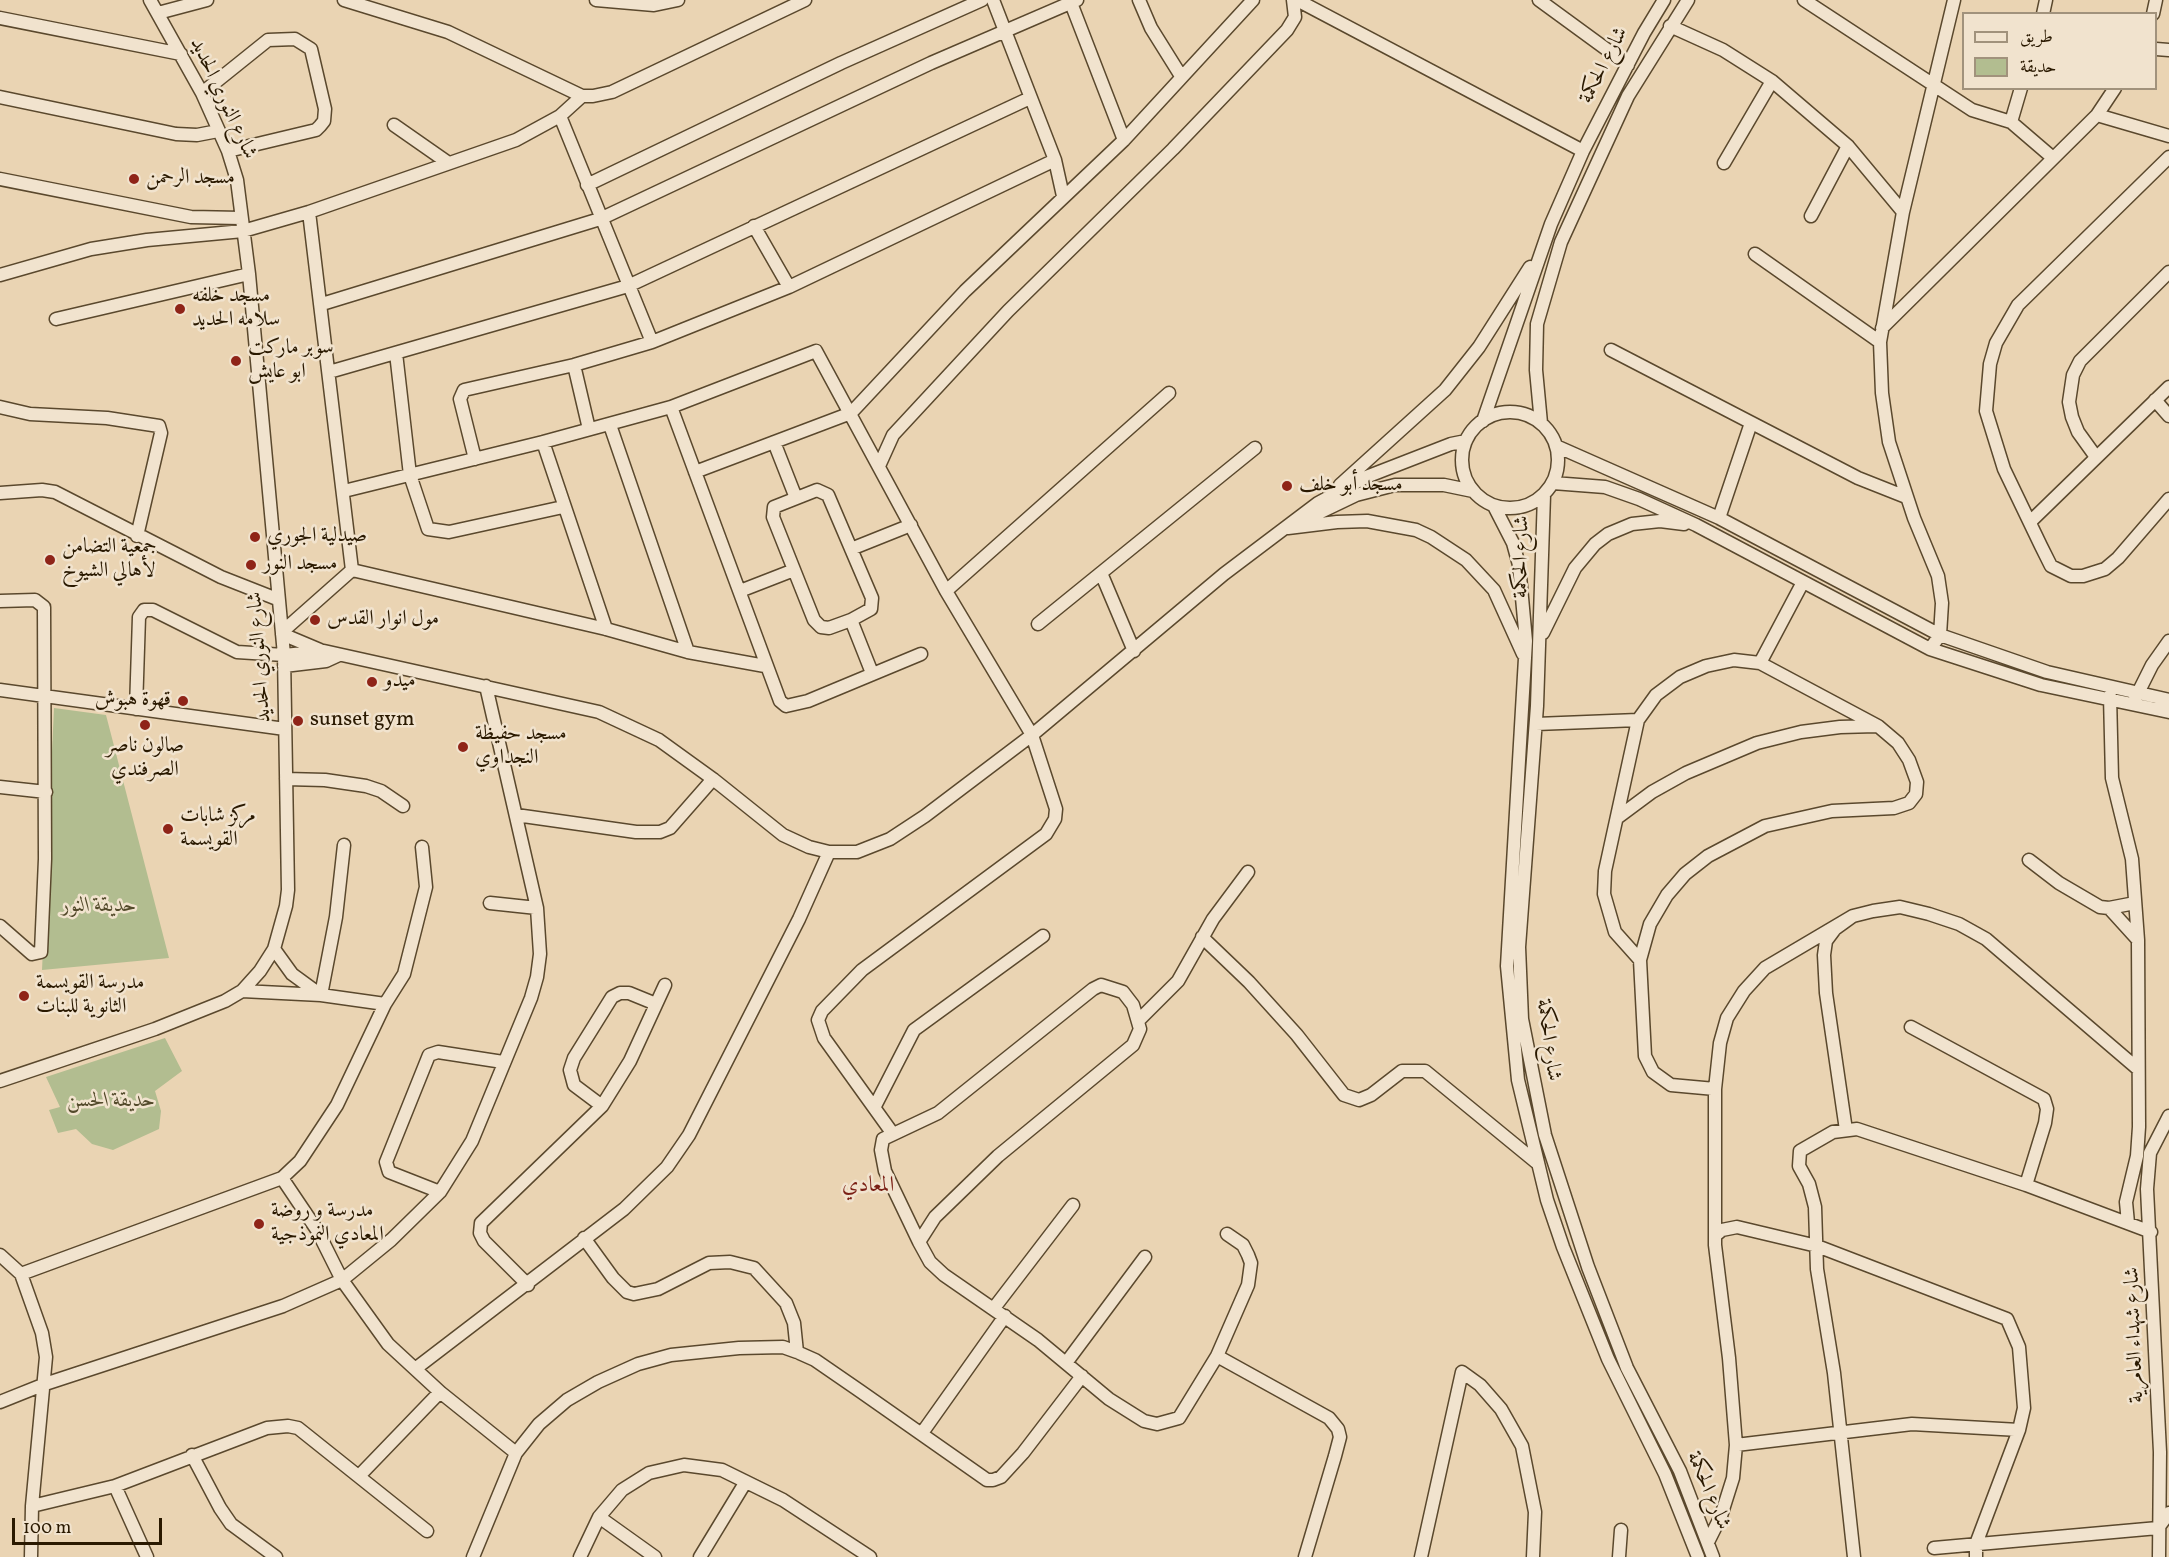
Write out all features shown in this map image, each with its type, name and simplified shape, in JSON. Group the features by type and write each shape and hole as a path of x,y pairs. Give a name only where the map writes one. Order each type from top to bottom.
{"street":[{"name":"شارع النوري الحديد","path":"0,1081 155,1029 225,1001 242,991 260,971 274,949 282,925 288,890 282,633 277,599 249,274 237,180 228,151 202,93 150,0"},
{"path":"158,13 207,0"},
{"path":"344,0 380,9 448,32 582,96 612,92 805,0"},
{"path":"596,0 654,5 678,0"},
{"path":"781,11 792,0"},
{"path":"587,185 841,63 982,0"},
{"path":"993,0 1055,160 1063,196"},
{"path":"1139,0 1151,28 1181,76"},
{"path":"695,472 851,413 965,291 1124,140 1253,0"},
{"path":"879,466 893,435 992,328 1173,149 1287,30 1295,17 1293,0"},
{"path":"1297,0 1583,151"},
{"path":"1539,0 1628,64"},
{"name":"شارع الحكمة","path":"1482,421 1541,248 1583,151 1664,0"},
{"name":"شارع الحكمة","path":"1541,423 1536,346 1544,297 1561,242 1628,96 1688,0"},
{"path":"1930,650 1940,635 1942,603 1938,576 1894,462 1884,413 1880,342 1903,212 1954,0"},
{"path":"322,304 600,219 931,63 1074,1 1124,140"},
{"path":"1810,2 1972,110 2011,122 2053,158"},
{"path":"0,18 181,54"},
{"path":"1670,26 1723,50 1772,81 1848,146 1903,212"},
{"path":"202,93 268,40 295,39 311,49 325,109 324,121 320,126 316,130 228,151"},
{"path":"1724,163 1772,81"},
{"path":"2011,122 2020,90"},
{"path":"1882,328 2097,115 2114,90"},
{"path":"0,275 91,249 309,212 447,162 516,140 560,116 582,96"},
{"path":"0,97 176,134 197,135 218,131"},
{"path":"329,372 628,286 1030,98"},
{"path":"2097,115 2169,136"},
{"path":"560,116 652,342"},
{"path":"394,125 447,162"},
{"path":"1810,216 1848,146"},
{"path":"2169,157 2018,304 1996,343 1990,364 1986,411 2004,469 2051,566 2071,576 2097,573 2118,558 2169,499"},
{"path":"475,459 460,399 461,392 574,365 652,342 789,287 1055,160"},
{"path":"0,178 191,217 242,224"},
{"path":"309,212 322,304 352,570"},
{"path":"754,226 789,287"},
{"path":"352,570 282,633 339,655 599,712 659,740 713,779 783,835 808,847 829,852 857,852 890,839 1032,735 1272,536 1318,503 1445,390 1479,347 1541,248"},
{"path":"1755,255 1880,342"},
{"path":"2096,457 2078,432 2072,417 2069,402 2073,375 2080,361 2169,272"},
{"path":"56,320 249,274"},
{"path":"1611,350 1858,478 1906,497"},
{"path":"344,491 610,425 671,407 816,351 946,591 1032,735 1056,809 1052,827 1031,846 862,970 830,1000 820,1015 819,1025 824,1038 893,1134"},
{"path":"396,353 410,475 428,529 449,532 563,507"},
{"path":"574,365 589,429"},
{"path":"2030,522 2169,387"},
{"path":"946,591 1169,393"},
{"path":"2155,400 2169,416"},
{"path":"671,407 740,591 765,666 776,694 786,706 808,701 921,654"},
{"path":"0,408 30,414 107,418 159,426 161,433 137,536"},
{"path":"1272,536 1334,504 1376,488 1417,484 1473,491 1494,506 1521,507 1544,495 1553,483 1558,463 1556,446 1541,423 1525,415 1508,412 1482,421 1466,441 1462,467 1473,491"},
{"path":"1719,518 1751,423"},
{"path":"610,425 688,652"},
{"path":"1318,503 1375,473 1451,444 1466,441"},
{"path":"543,442 606,629"},
{"path":"774,442 796,498"},
{"path":"1556,446 1719,518 1940,635 2111,695"},
{"path":"1038,624 1255,448"},
{"path":"1553,483 1605,487 1620,491 1696,525 1930,650 2009,675 2134,700 2169,712"},
{"path":"0,493 42,490 55,492 220,577 277,599"},
{"path":"817,490 828,495 851,549 873,602 869,611 830,628 817,624 772,511 778,504 817,490"},
{"name":"شارع الحكمة","path":"1544,495 1536,724 1519,947 1522,1020 1534,1092 1562,1190 1611,1330 1680,1472 1713,1557"},
{"name":"شارع الحكمة","path":"1494,506 1509,534 1519,565 1524,598 1526,664 1506,966 1518,1080 1547,1200 1582,1296 1608,1359 1665,1474 1698,1557"},
{"path":"1540,640 1575,568 1585,555 1608,534 1621,527 1647,521 1696,525"},
{"path":"1288,528 1337,522 1384,523 1416,530 1452,549 1494,590 1526,664"},
{"path":"851,549 911,525"},
{"path":"352,570 606,629 688,652 765,666"},
{"path":"740,591 794,570"},
{"path":"1101,573 1134,651"},
{"path":"1760,663 1803,582"},
{"path":"0,601 35,600 44,607 46,792 41,952 32,954 0,926"},
{"path":"136,709 139,617 144,610 153,610 237,652 284,661 326,661 339,655"},
{"path":"851,620 872,673"},
{"path":"2134,700 2152,665 2169,641"},
{"path":"284,661 324,651"},
{"path":"1640,960 1615,932 1607,914 1604,894 1605,870 1638,720 1656,695 1680,677 1706,666 1734,660 1760,663 1878,726 1898,743 1909,760 1917,782 1916,795 1909,803 1893,808 1832,811 1765,826 1708,856 1685,873 1667,895 1650,924 1640,960 1645,1056 1653,1072 1671,1085 1715,1089"},
{"path":"0,1402 45,1384 283,1306 342,1280 391,1239 440,1192 472,1141 537,977 540,954 537,908 486,686"},
{"path":"0,690 285,729"},
{"path":"2111,695 2112,778 2130,851 2138,940 2139,1127 2137,1156 2126,1202 2128,1223"},
{"path":"2134,700 2169,700"},
{"path":"1536,724 1638,720"},
{"path":"1617,818 1652,792 1686,773 1757,742 1801,732 1840,727 1878,726"},
{"path":"286,779 325,780 366,786 381,791 403,806"},
{"path":"516,815 636,832 660,832 670,828 713,779"},
{"path":"0,787 46,792"},
{"path":"321,995 336,917 345,845"},
{"path":"21,1274 282,1178 300,1161 337,1105 385,1004 404,974 426,887 422,847"},
{"path":"415,1369 624,1209 677,1154 799,919 829,852"},
{"path":"2028,860 2081,897 2100,907 2109,908 2135,903"},
{"path":"1138,1021 1171,992 1202,937 1248,872"},
{"path":"490,903 537,908"},
{"path":"1708,1542 1721,1516 1733,1478 1736,1445 1716,1235 1715,1089 1720,1043 1725,1027 1744,992 1765,969 1853,916 1900,907 1959,924 1986,939 2138,1069"},
{"path":"2109,908 2138,940"},
{"path":"1846,1130 1826,993 1824,955 1826,941 1835,929 1853,916"},
{"path":"875,1106 914,1030 1043,936"},
{"path":"1202,937 1249,982 1297,1035 1344,1095 1359,1100 1371,1095 1402,1071 1425,1071 1536,1162"},
{"path":"274,949 292,974 321,995"},
{"path":"528,1284 484,1241 480,1233 481,1223 602,1106 630,1061 665,985"},
{"path":"919,1242 935,1217 998,1156 1133,1046 1140,1029 1133,1005 1123,992 1101,985 938,1113 882,1141 883,1161 890,1182 919,1242 939,1271 1005,1316 1109,1399 1144,1421 1165,1424 1179,1418 1217,1356 1248,1285 1251,1263 1243,1245 1227,1234"},
{"path":"242,991 321,995 385,1004"},
{"path":"602,1106 574,1085 570,1070 573,1058 612,997 620,993 629,993 656,1004"},
{"path":"1911,1028 2044,1099 2047,1109 2045,1123 2026,1185"},
{"path":"440,1192 389,1172 386,1162 429,1055 438,1052 503,1062"},
{"name":"شارع شهداء العامرية","path":"2159,1557 2158,1528 2165,1482 2147,1189 2150,1153 2169,1116"},
{"path":"1854,1557 1834,1373 1820,1294 1815,1206 1809,1184 1799,1166 1798,1155 1808,1144 1833,1132 1857,1129 2026,1185 2151,1232"},
{"path":"282,1178 317,1230 342,1280 382,1337 440,1392 516,1453"},
{"path":"994,1308 1073,1205"},
{"path":"1716,1235 1722,1230 1737,1227 1817,1246 2007,1319 2019,1347 2024,1408 2019,1430 1976,1551"},
{"path":"584,1238 613,1278 627,1292 634,1294 658,1290 709,1263 730,1262 754,1268 786,1303 794,1323 797,1352"},
{"path":"0,1255 21,1274 42,1332 46,1357 32,1506 31,1557"},
{"path":"1066,1363 1144,1257"},
{"path":"922,1433 1005,1316"},
{"path":"2156,1336 2169,1335"},
{"path":"473,1557 516,1453 539,1424 557,1407 598,1382 638,1364 671,1356 739,1348 783,1347 815,1360 987,1480 998,1479 1023,1453 1082,1376"},
{"path":"1217,1356 1329,1418 1338,1428 1340,1437 1305,1557"},
{"path":"1421,1557 1462,1372 1480,1385 1501,1409 1522,1446 1535,1512 1533,1557"},
{"path":"359,1476 440,1392"},
{"path":"1736,1445 1912,1424 2019,1430"},
{"path":"32,1506 115,1486 267,1428 288,1426 298,1428 427,1531"},
{"path":"192,1455 231,1524 276,1557"},
{"path":"580,1557 599,1517 622,1490 636,1479 664,1468 684,1465 711,1467 783,1500 870,1557"},
{"path":"700,1557 745,1483"},
{"path":"115,1486 147,1557"},
{"path":"1934,1548 1976,1551 2158,1528 2169,1514"},
{"path":"599,1517 656,1557"},
{"path":"1619,1557 1621,1530"}],"green space":[{"name":"حديقة النور","path":"54,708 106,715 169,958 42,970"},
{"name":"حديقة الحسن","path":"165,1038 182,1071 155,1091 161,1111 159,1129 113,1150 92,1144 76,1129 58,1133 49,1110 60,1107 46,1077"}],"place":[{"name":"مسجد الرحمن","path":"134,179"},
{"name":"مسجد خلفه سلامه الحديد","path":"180,309"},
{"name":"سوبر ماركت ابو عايش","path":"236,361"},
{"name":"مسجد أبو خلف","path":"1287,486"},
{"name":"صيدلية الجوري","path":"255,537"},
{"name":"جمعية التضامن لأهالي الشيوخ","path":"50,560"},
{"name":"مسجد النور","path":"251,565"},
{"name":"مول انوار القدس","path":"315,620"},
{"name":"ميدو","path":"372,682"},
{"name":"قهوة هبوش","path":"183,701"},
{"name":"sunset gym","path":"298,721"},
{"name":"صالون ناصر الصرفندي","path":"145,725"},
{"name":"مسجد حفيظة النجداوي","path":"463,747"},
{"name":"مركز شابات القويسمة","path":"168,829"},
{"name":"مدرسة القويسمة الثانوية للبنات","path":"24,996"},
{"name":"مدرسة و روضة المعادي النموذجية","path":"259,1224"}],"district":[{"name":"المعادي","path":"868,1187"}]}
